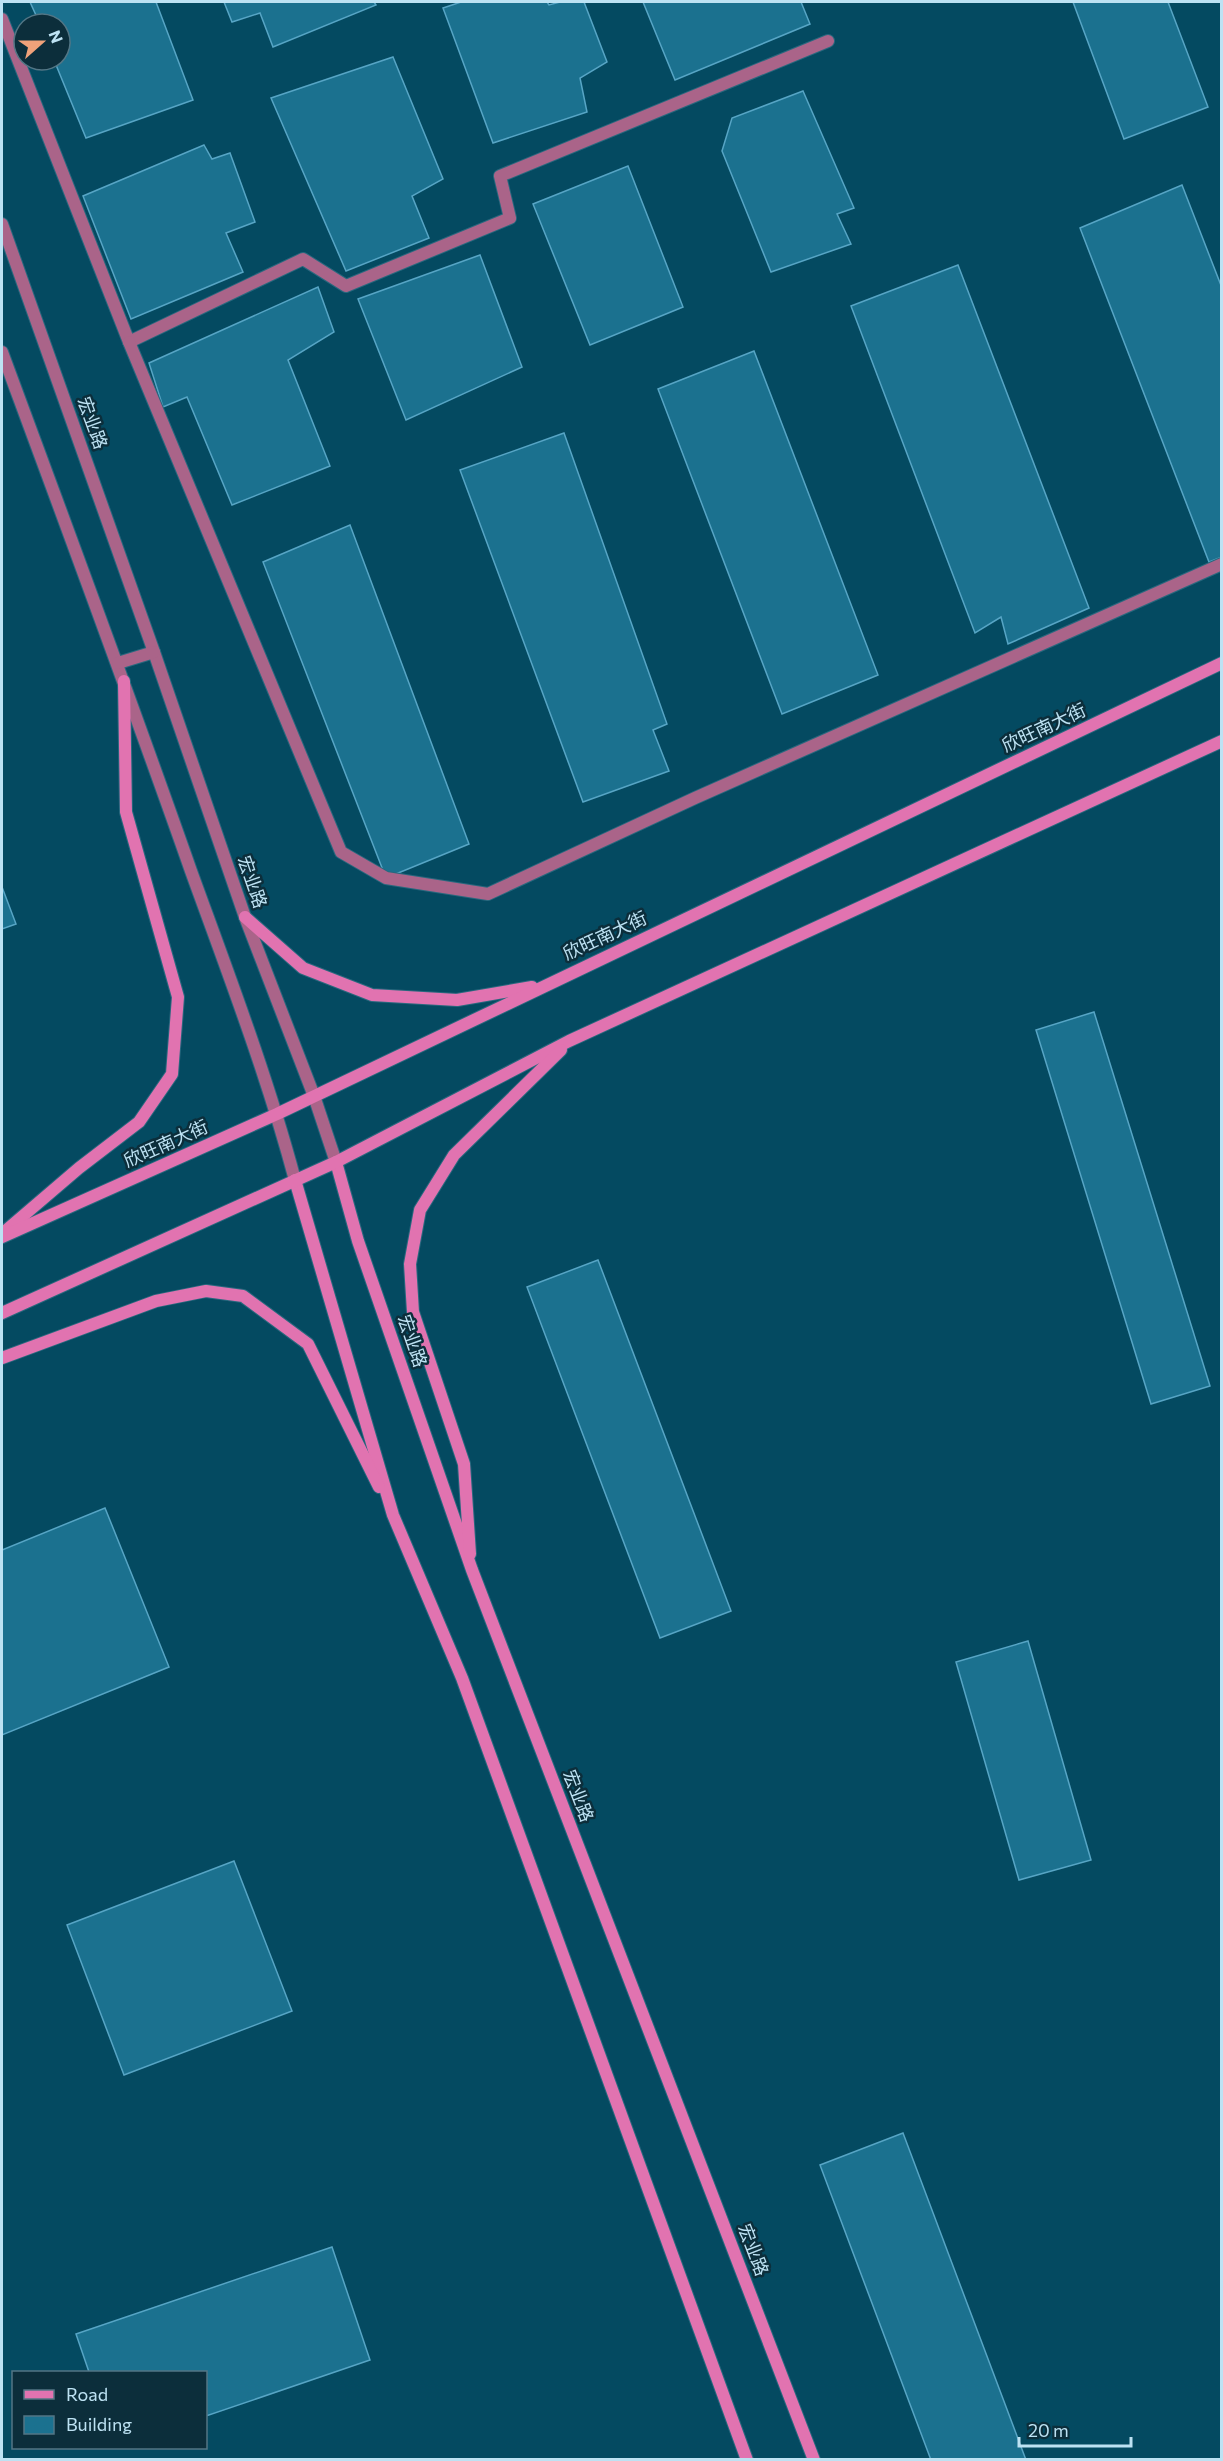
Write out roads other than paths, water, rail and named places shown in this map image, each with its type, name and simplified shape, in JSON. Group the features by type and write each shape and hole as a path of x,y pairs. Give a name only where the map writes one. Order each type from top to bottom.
{"street":[{"path":"2,19 129,342 341,852 386,878 488,894 695,798 1221,564"},
{"path":"129,342 303,259 346,286 510,218 500,176 828,41"},
{"name":"宏业路","path":"2,224 154,652 245,917 314,1096 336,1162 358,1241 472,1570 814,2460"},
{"path":"2,352 118,663 277,1114 393,1515"},
{"path":"118,663 154,652"},
{"name":"欣旺南大街","path":"2,1236 277,1114 1221,663"},
{"path":"2,1236 79,1168 139,1122 172,1074 178,997 126,812 124,681"},
{"path":"2,1313 336,1162 569,1041 1221,741"},
{"path":"245,917 303,968 372,994 458,1000 548,984"},
{"path":"472,1570 464,1464 413,1312 410,1264 420,1210 454,1155 569,1041"},
{"path":"2,1358 156,1302 206,1291 243,1296 308,1344 393,1515 462,1678 747,2460"}]}
